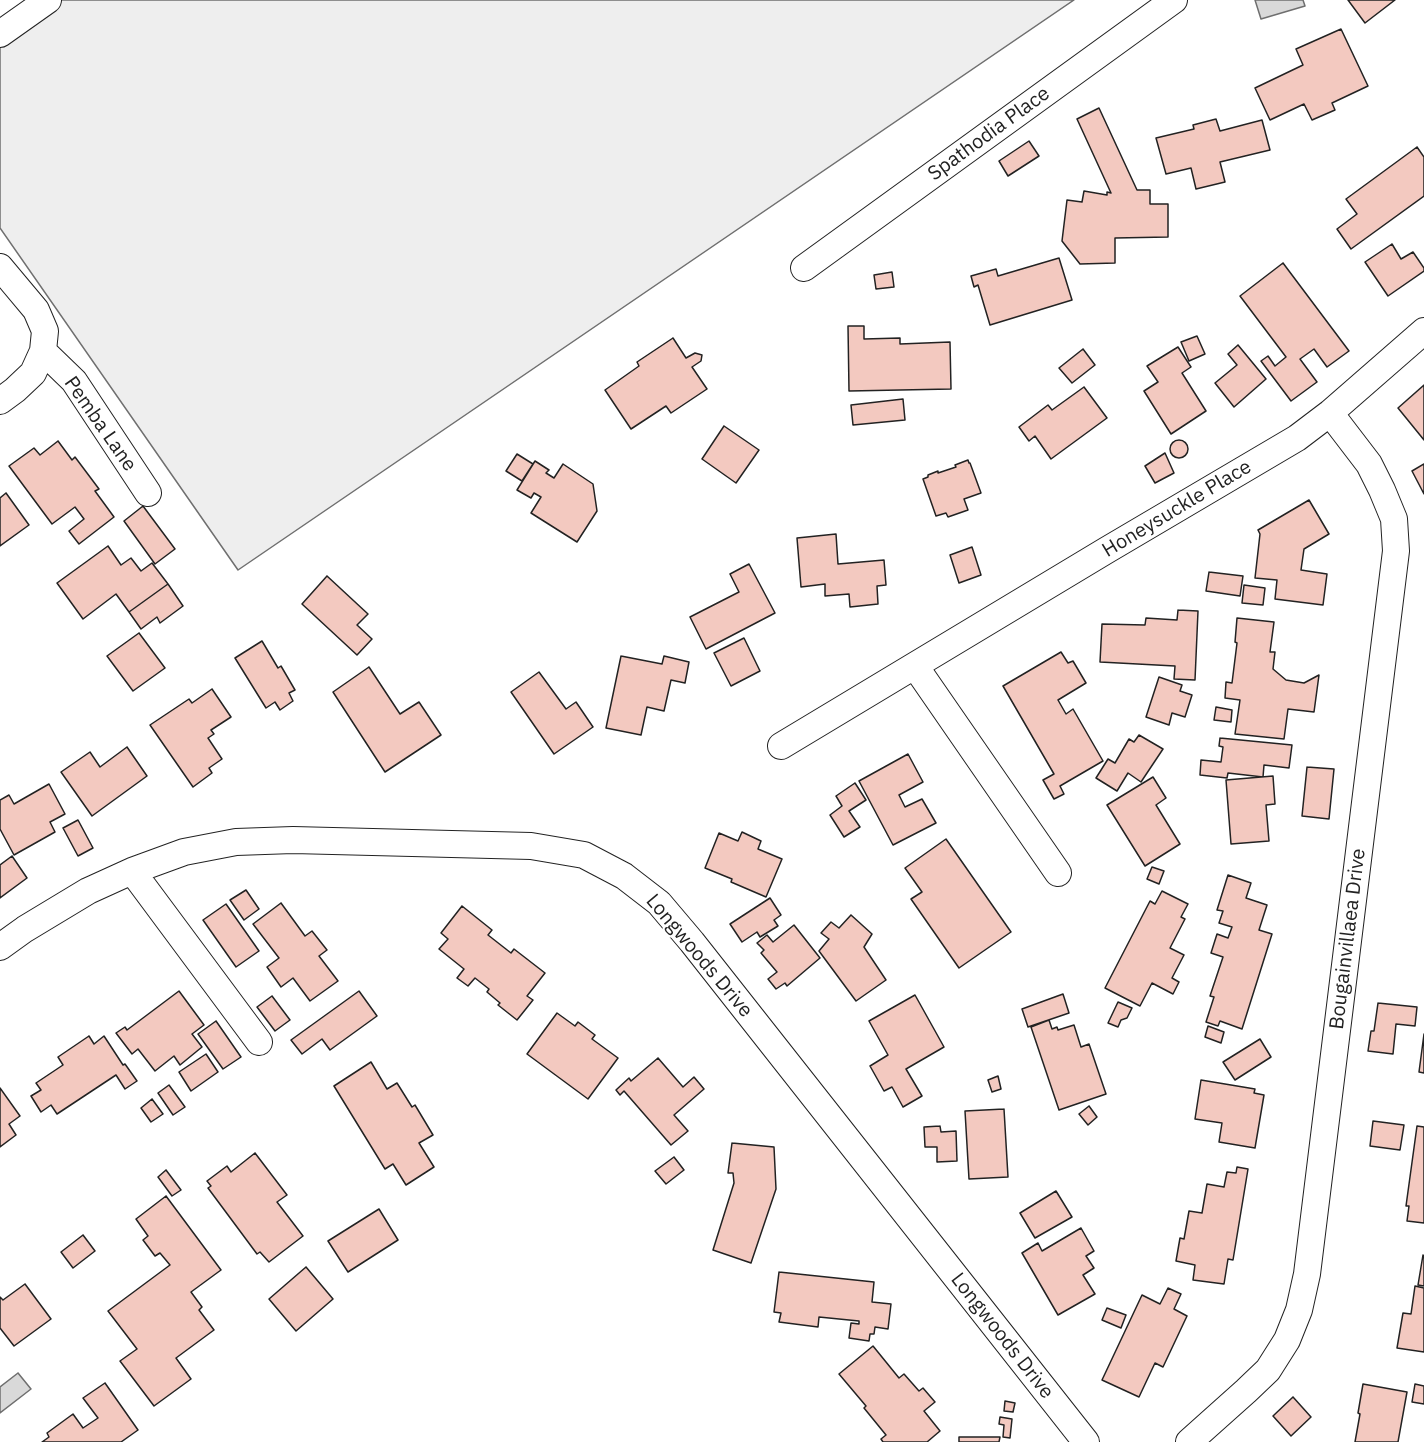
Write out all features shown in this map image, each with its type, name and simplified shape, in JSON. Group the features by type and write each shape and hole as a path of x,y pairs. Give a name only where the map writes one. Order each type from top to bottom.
{"street":[{"path":"0,34 48,0"},
{"name":"Spathodia Place","path":"804,268 1174,0"},
{"path":"0,267 36,310 45,331 43,351 33,373 0,401"},
{"name":"Honeysuckle Place","path":"781,746 1297,438 1330,413 1424,331"},
{"name":"Pemba Lane","path":"43,351 74,381 148,493"},
{"name":"Bougainvillaea Drive","path":"1190,1442 1268,1370 1287,1340 1299,1310 1307,1274 1396,551 1394,519 1382,490 1369,464 1330,413"},
{"path":"915,666 1058,873"},
{"name":"Longwoods Drive","path":"0,947 88,891 132,871 184,852 236,842 293,840 531,846 584,855 624,876 659,903 1086,1442"},
{"path":"132,871 259,1042"}],"shaded area":[{"path":"48,0 1074,0 238,570 0,228 0,34"},
{"path":"1255,0 1303,0 1305,6 1261,19"},
{"path":"18,1373 31,1389 0,1413 0,1387"}],"building":[{"path":"1348,0 1395,0 1365,23"},
{"path":"1341,29 1368,86 1332,103 1335,110 1312,120 1304,104 1270,120 1255,88 1303,65 1296,49"},
{"path":"1099,108 1137,190 1150,190 1150,204 1168,204 1168,237 1115,238 1115,263 1080,264 1062,241 1067,200 1082,202 1084,191 1107,195 1107,192 1111,193 1077,119"},
{"path":"1216,119 1220,131 1262,120 1270,150 1220,162 1225,182 1196,189 1191,168 1166,174 1156,138 1194,129 1193,125"},
{"path":"1029,141 1039,156 1008,176 999,161"},
{"path":"1417,147 1424,157 1424,196 1351,249 1337,229 1357,214 1346,199"},
{"path":"1392,244 1401,259 1413,252 1424,271 1388,296 1365,262"},
{"path":"1059,258 1072,300 990,325 978,285 974,287 971,276 996,269 998,276"},
{"path":"1283,263 1349,351 1327,367 1314,349 1300,359 1317,382 1291,401 1261,361 1268,356 1275,366 1286,357 1240,296"},
{"path":"892,272 894,287 876,289 874,275"},
{"path":"848,326 864,326 864,339 900,338 900,344 950,342 951,389 849,391"},
{"path":"1197,336 1205,354 1189,361 1181,342"},
{"path":"673,338 686,358 695,353 702,355 701,361 692,367 707,389 671,413 666,406 631,429 605,390 639,366 637,362"},
{"path":"1238,345 1266,379 1234,407 1215,383 1237,365 1228,354"},
{"path":"1178,347 1191,367 1182,373 1206,411 1171,434 1144,391 1158,382 1147,366"},
{"path":"1083,349 1095,365 1072,383 1059,368"},
{"path":"1424,385 1424,440 1398,408"},
{"path":"1084,387 1107,418 1051,459 1035,436 1029,441 1019,427 1048,405 1052,410"},
{"path":"903,399 905,420 853,425 851,405"},
{"path":"724,426 759,450 736,483 702,459"},
{"path":"1179,440 1185,443 1188,449 1185,455 1179,458 1173,455 1170,449 1173,443"},
{"path":"58,441 72,460 75,457 99,489 95,491 114,517 79,544 69,531 84,519 75,507 52,524 9,466 34,448 40,455"},
{"path":"1165,453 1174,473 1155,483 1145,466"},
{"path":"517,454 533,464 522,481 506,471"},
{"path":"968,460 981,493 964,499 968,510 948,517 946,513 936,516 923,479"},
{"path":"535,461 549,470 546,473 554,478 563,464 593,484 597,511 577,542 531,513 541,497 534,493 531,498 517,490"},
{"path":"1424,464 1424,494 1412,471"},
{"path":"6,493 29,525 0,546 0,498"},
{"path":"1309,500 1329,534 1304,549 1301,570 1327,574 1323,605 1275,599 1277,580 1255,578 1260,534 1258,530"},
{"path":"143,506 175,549 155,564 124,521"},
{"path":"836,534 838,564 884,560 886,585 877,586 878,604 850,607 849,594 825,596 825,584 801,587 797,538"},
{"path":"108,546 121,565 131,558 141,571 152,563 168,584 129,612 116,594 83,619 57,583"},
{"path":"972,547 981,575 959,583 950,555"},
{"path":"749,564 775,613 706,649 690,617 739,592 730,574"},
{"path":"1209,572 1243,576 1240,596 1206,591"},
{"path":"327,576 368,614 357,625 372,639 357,655 302,604"},
{"path":"168,584 183,606 160,623 157,617 141,629 129,612"},
{"path":"1244,585 1265,588 1263,605 1242,603"},
{"path":"1178,610 1198,611 1195,680 1174,679 1175,666 1100,662 1102,624 1145,625 1146,618 1177,620"},
{"path":"1237,618 1274,622 1270,652 1275,652 1273,669 1286,680 1304,683 1319,675 1314,712 1288,709 1284,739 1235,734 1240,700 1225,698 1226,682 1232,683 1237,643 1235,642"},
{"path":"139,633 165,668 133,691 107,656"},
{"path":"744,638 760,671 731,686 714,653"},
{"path":"262,641 278,668 281,666 295,690 289,693 293,701 280,710 275,702 266,708 235,658"},
{"path":"1061,652 1068,663 1073,661 1086,683 1058,700 1066,714 1073,709 1103,761 1060,786 1064,794 1054,799 1043,780 1054,774 1003,686"},
{"path":"621,656 662,664 664,656 689,662 685,683 671,680 664,711 647,707 641,735 606,728"},
{"path":"369,667 400,714 419,702 441,735 385,772 333,692"},
{"path":"539,672 566,709 576,702 593,727 554,754 511,692"},
{"path":"1159,677 1182,685 1180,691 1192,695 1185,717 1172,713 1169,725 1146,717"},
{"path":"212,689 231,717 211,730 214,734 208,738 222,759 209,768 212,773 193,787 150,725 189,699 192,703"},
{"path":"1216,707 1232,710 1231,722 1214,720"},
{"path":"1139,735 1163,749 1141,782 1128,773 1117,791 1096,778 1108,759 1115,763 1129,739 1134,742"},
{"path":"1220,738 1292,745 1289,768 1264,765 1263,777 1228,773 1227,778 1200,775 1201,760 1221,762 1223,747 1219,746"},
{"path":"127,747 147,776 92,816 61,772 90,752 100,767"},
{"path":"908,754 923,782 899,795 905,807 922,799 936,823 893,845 859,781"},
{"path":"1307,767 1334,769 1329,819 1302,816"},
{"path":"1273,776 1275,804 1266,805 1269,841 1231,844 1226,780"},
{"path":"1153,777 1166,798 1156,805 1180,844 1145,866 1107,805"},
{"path":"855,783 866,800 849,811 860,827 844,837 830,815 842,806 836,796"},
{"path":"49,784 65,814 50,822 55,832 14,855 0,829 0,800 9,795 14,804"},
{"path":"78,820 93,848 78,856 63,828"},
{"path":"742,832 761,841 758,849 782,859 766,897 705,868 719,833 738,841"},
{"path":"946,839 1011,932 959,968 911,899 922,892 905,868"},
{"path":"12,856 27,878 0,898 0,865"},
{"path":"1152,867 1164,871 1159,884 1147,879"},
{"path":"1228,875 1251,883 1246,898 1267,905 1259,930 1272,934 1242,1029 1220,1021 1218,1026 1206,1022 1214,997 1210,996 1223,957 1211,953 1217,934 1228,938 1232,927 1219,923 1223,911 1217,910"},
{"path":"246,890 259,909 244,920 230,900"},
{"path":"1162,891 1188,904 1181,917 1185,919 1170,948 1184,955 1172,978 1179,982 1173,994 1152,983 1140,1006 1105,988 1150,901 1155,904"},
{"path":"770,898 781,915 774,920 778,926 760,937 757,932 742,942 730,924"},
{"path":"281,903 305,936 312,931 327,950 319,956 338,981 310,1001 293,978 281,987 267,967 279,958 253,924"},
{"path":"226,904 259,951 236,967 203,920"},
{"path":"462,906 492,930 488,935 511,953 514,949 545,973 527,996 533,1000 517,1020 498,1005 500,1003 487,992 489,989 475,978 468,986 457,978 464,969 439,949 448,939 441,933"},
{"path":"851,915 872,934 864,947 886,980 856,1001 819,951 829,939 821,933 831,922 839,928"},
{"path":"794,925 820,958 787,986 785,983 776,989 768,979 777,972 761,953 764,950 757,943 767,935 773,942"},
{"path":"179,991 204,1025 192,1034 202,1047 180,1065 174,1056 155,1071 138,1049 132,1054 116,1033 125,1027 127,1030"},
{"path":"359,991 377,1016 330,1050 322,1039 302,1054 291,1040"},
{"path":"1063,994 1069,1013 1028,1027 1022,1009"},
{"path":"915,995 944,1047 906,1069 922,1096 903,1107 892,1087 884,1091 870,1066 888,1055 869,1021"},
{"path":"272,996 290,1020 275,1031 257,1007"},
{"path":"1118,1002 1132,1008 1127,1018 1121,1020 1118,1027 1108,1023"},
{"path":"1378,1003 1417,1007 1415,1026 1396,1024 1393,1054 1368,1051"},
{"path":"557,1013 575,1026 578,1022 595,1035 592,1039 618,1058 588,1099 527,1054"},
{"path":"1049,1020 1052,1029 1057,1027 1058,1030 1074,1025 1081,1047 1089,1044 1106,1094 1059,1110 1031,1027"},
{"path":"216,1021 241,1057 223,1069 198,1034"},
{"path":"1208,1026 1224,1032 1221,1043 1205,1037"},
{"path":"1424,1034 1424,1073 1419,1072"},
{"path":"89,1036 94,1044 104,1036 123,1065 125,1064 137,1081 125,1089 116,1075 57,1114 51,1105 41,1112 31,1096 41,1090 36,1083 63,1065 58,1057"},
{"path":"1260,1039 1271,1057 1235,1080 1223,1062"},
{"path":"206,1054 218,1072 191,1091 179,1072"},
{"path":"658,1058 683,1087 694,1077 704,1089 674,1115 688,1131 671,1145 624,1091 620,1095 616,1090 629,1078 631,1081"},
{"path":"371,1062 387,1089 397,1083 412,1107 415,1105 433,1135 419,1143 434,1167 406,1185 393,1164 385,1169 334,1086"},
{"path":"998,1076 1001,1089 992,1092 988,1080"},
{"path":"1201,1080 1255,1089 1254,1093 1264,1095 1255,1148 1219,1142 1222,1123 1195,1119"},
{"path":"169,1085 185,1107 173,1115 158,1093"},
{"path":"0,1088 20,1116 9,1124 16,1135 0,1147"},
{"path":"152,1099 163,1114 151,1122 141,1108"},
{"path":"1089,1106 1097,1117 1088,1125 1079,1114"},
{"path":"1004,1109 1008,1177 969,1179 965,1111"},
{"path":"1373,1121 1404,1125 1400,1150 1370,1146"},
{"path":"940,1126 941,1132 956,1131 957,1161 937,1162 937,1147 925,1147 924,1127"},
{"path":"1417,1126 1424,1127 1424,1223 1407,1221 1409,1206 1406,1206"},
{"path":"732,1143 774,1147 776,1189 751,1263 713,1250 734,1183 733,1173 728,1173"},
{"path":"255,1153 287,1195 277,1202 303,1236 269,1262 260,1252 257,1254 208,1188 211,1186 207,1181 227,1166 231,1172"},
{"path":"674,1157 684,1170 666,1184 655,1171"},
{"path":"1237,1167 1248,1169 1233,1260 1228,1259 1224,1284 1193,1280 1195,1265 1176,1261 1180,1238 1184,1239 1189,1211 1202,1213 1207,1184 1224,1187 1227,1172 1236,1173"},
{"path":"166,1170 181,1190 172,1196 158,1177"},
{"path":"1056,1191 1072,1217 1035,1238 1020,1213"},
{"path":"166,1196 221,1270 191,1292 202,1307 199,1310 214,1330 176,1358 191,1379 154,1406 120,1361 137,1349 108,1311 170,1265 160,1253 155,1256 143,1240 148,1236 136,1219"},
{"path":"379,1209 398,1240 348,1272 328,1241"},
{"path":"1081,1228 1094,1251 1086,1256 1094,1268 1083,1275 1095,1294 1058,1315 1022,1253 1038,1243 1042,1251"},
{"path":"83,1235 95,1251 73,1268 61,1252"},
{"path":"1424,1256 1424,1286 1418,1285"},
{"path":"306,1267 333,1299 296,1331 269,1299"},
{"path":"779,1272 874,1282 872,1302 891,1304 888,1329 875,1327 874,1334 870,1334 869,1341 849,1338 851,1323 859,1324 859,1321 819,1317 818,1327 779,1322 781,1313 774,1312"},
{"path":"25,1284 51,1319 14,1346 0,1328 0,1297 3,1300"},
{"path":"1415,1286 1424,1288 1424,1352 1397,1348 1403,1313 1411,1314"},
{"path":"1168,1288 1181,1294 1174,1309 1187,1316 1163,1367 1155,1363 1139,1397 1102,1380 1142,1295 1160,1304"},
{"path":"1107,1308 1126,1315 1121,1328 1102,1320"},
{"path":"873,1346 899,1378 904,1374 919,1391 923,1388 935,1402 924,1411 940,1431 927,1442 883,1442 881,1439 886,1435 864,1408 866,1406 839,1374"},
{"path":"105,1383 138,1430 121,1442 42,1442 49,1437 47,1433 73,1414 83,1428 98,1418 83,1398"},
{"path":"1363,1384 1407,1392 1398,1442 1355,1442"},
{"path":"1415,1384 1424,1386 1424,1404 1412,1402"},
{"path":"1293,1397 1311,1417 1291,1436 1273,1416"},
{"path":"1005,1401 1015,1403 1013,1412 1004,1411"},
{"path":"1000,1417 1012,1419 1010,1438 1003,1437 1004,1425 999,1424"},
{"path":"959,1437 1000,1437 999,1442 959,1442"}]}
